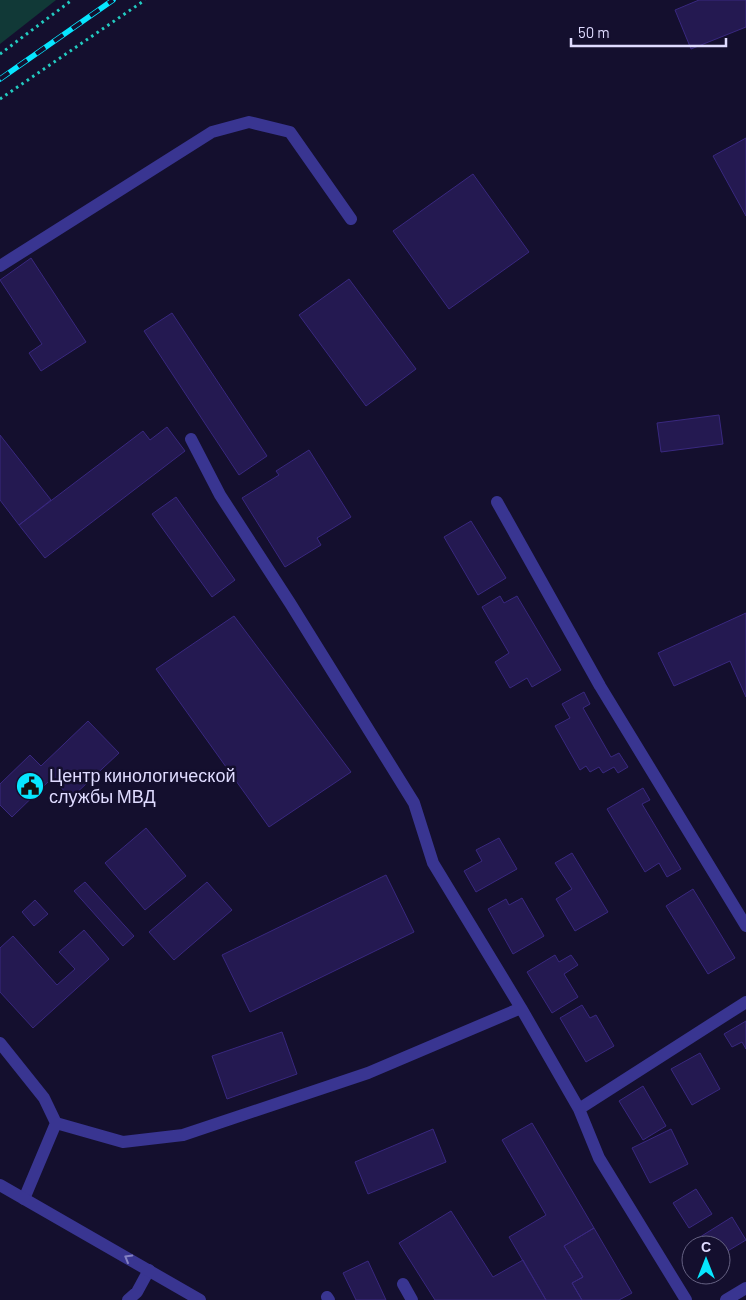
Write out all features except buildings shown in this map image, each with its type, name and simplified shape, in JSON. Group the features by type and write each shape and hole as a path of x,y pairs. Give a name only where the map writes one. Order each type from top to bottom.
{"street":[{"path":"0,266 212,132 249,122 290,132 351,219"},
{"path":"190,439 220,495 414,803 433,864 521,1008 579,1109 599,1158 686,1300"},
{"path":"497,502 600,686 746,926"},
{"path":"579,1109 746,1002"},
{"path":"56,1124 124,1142 183,1134 368,1073 521,1008"},
{"path":"0,1043 44,1098 56,1124 24,1198"},
{"path":"0,1185 200,1300"},
{"path":"128,1300 137,1292 149,1270"},
{"path":"403,1284 412,1300"},
{"path":"726,1300 746,1288"}],"path":[{"path":"0,54 72,0"},
{"path":"0,99 146,0"}],"green space":[{"path":"0,0 56,0 0,44"}],"railway":[{"path":"0,79 113,0"}],"place":[{"name":"Центр кинологической службы МВД","path":"30,786"}]}
